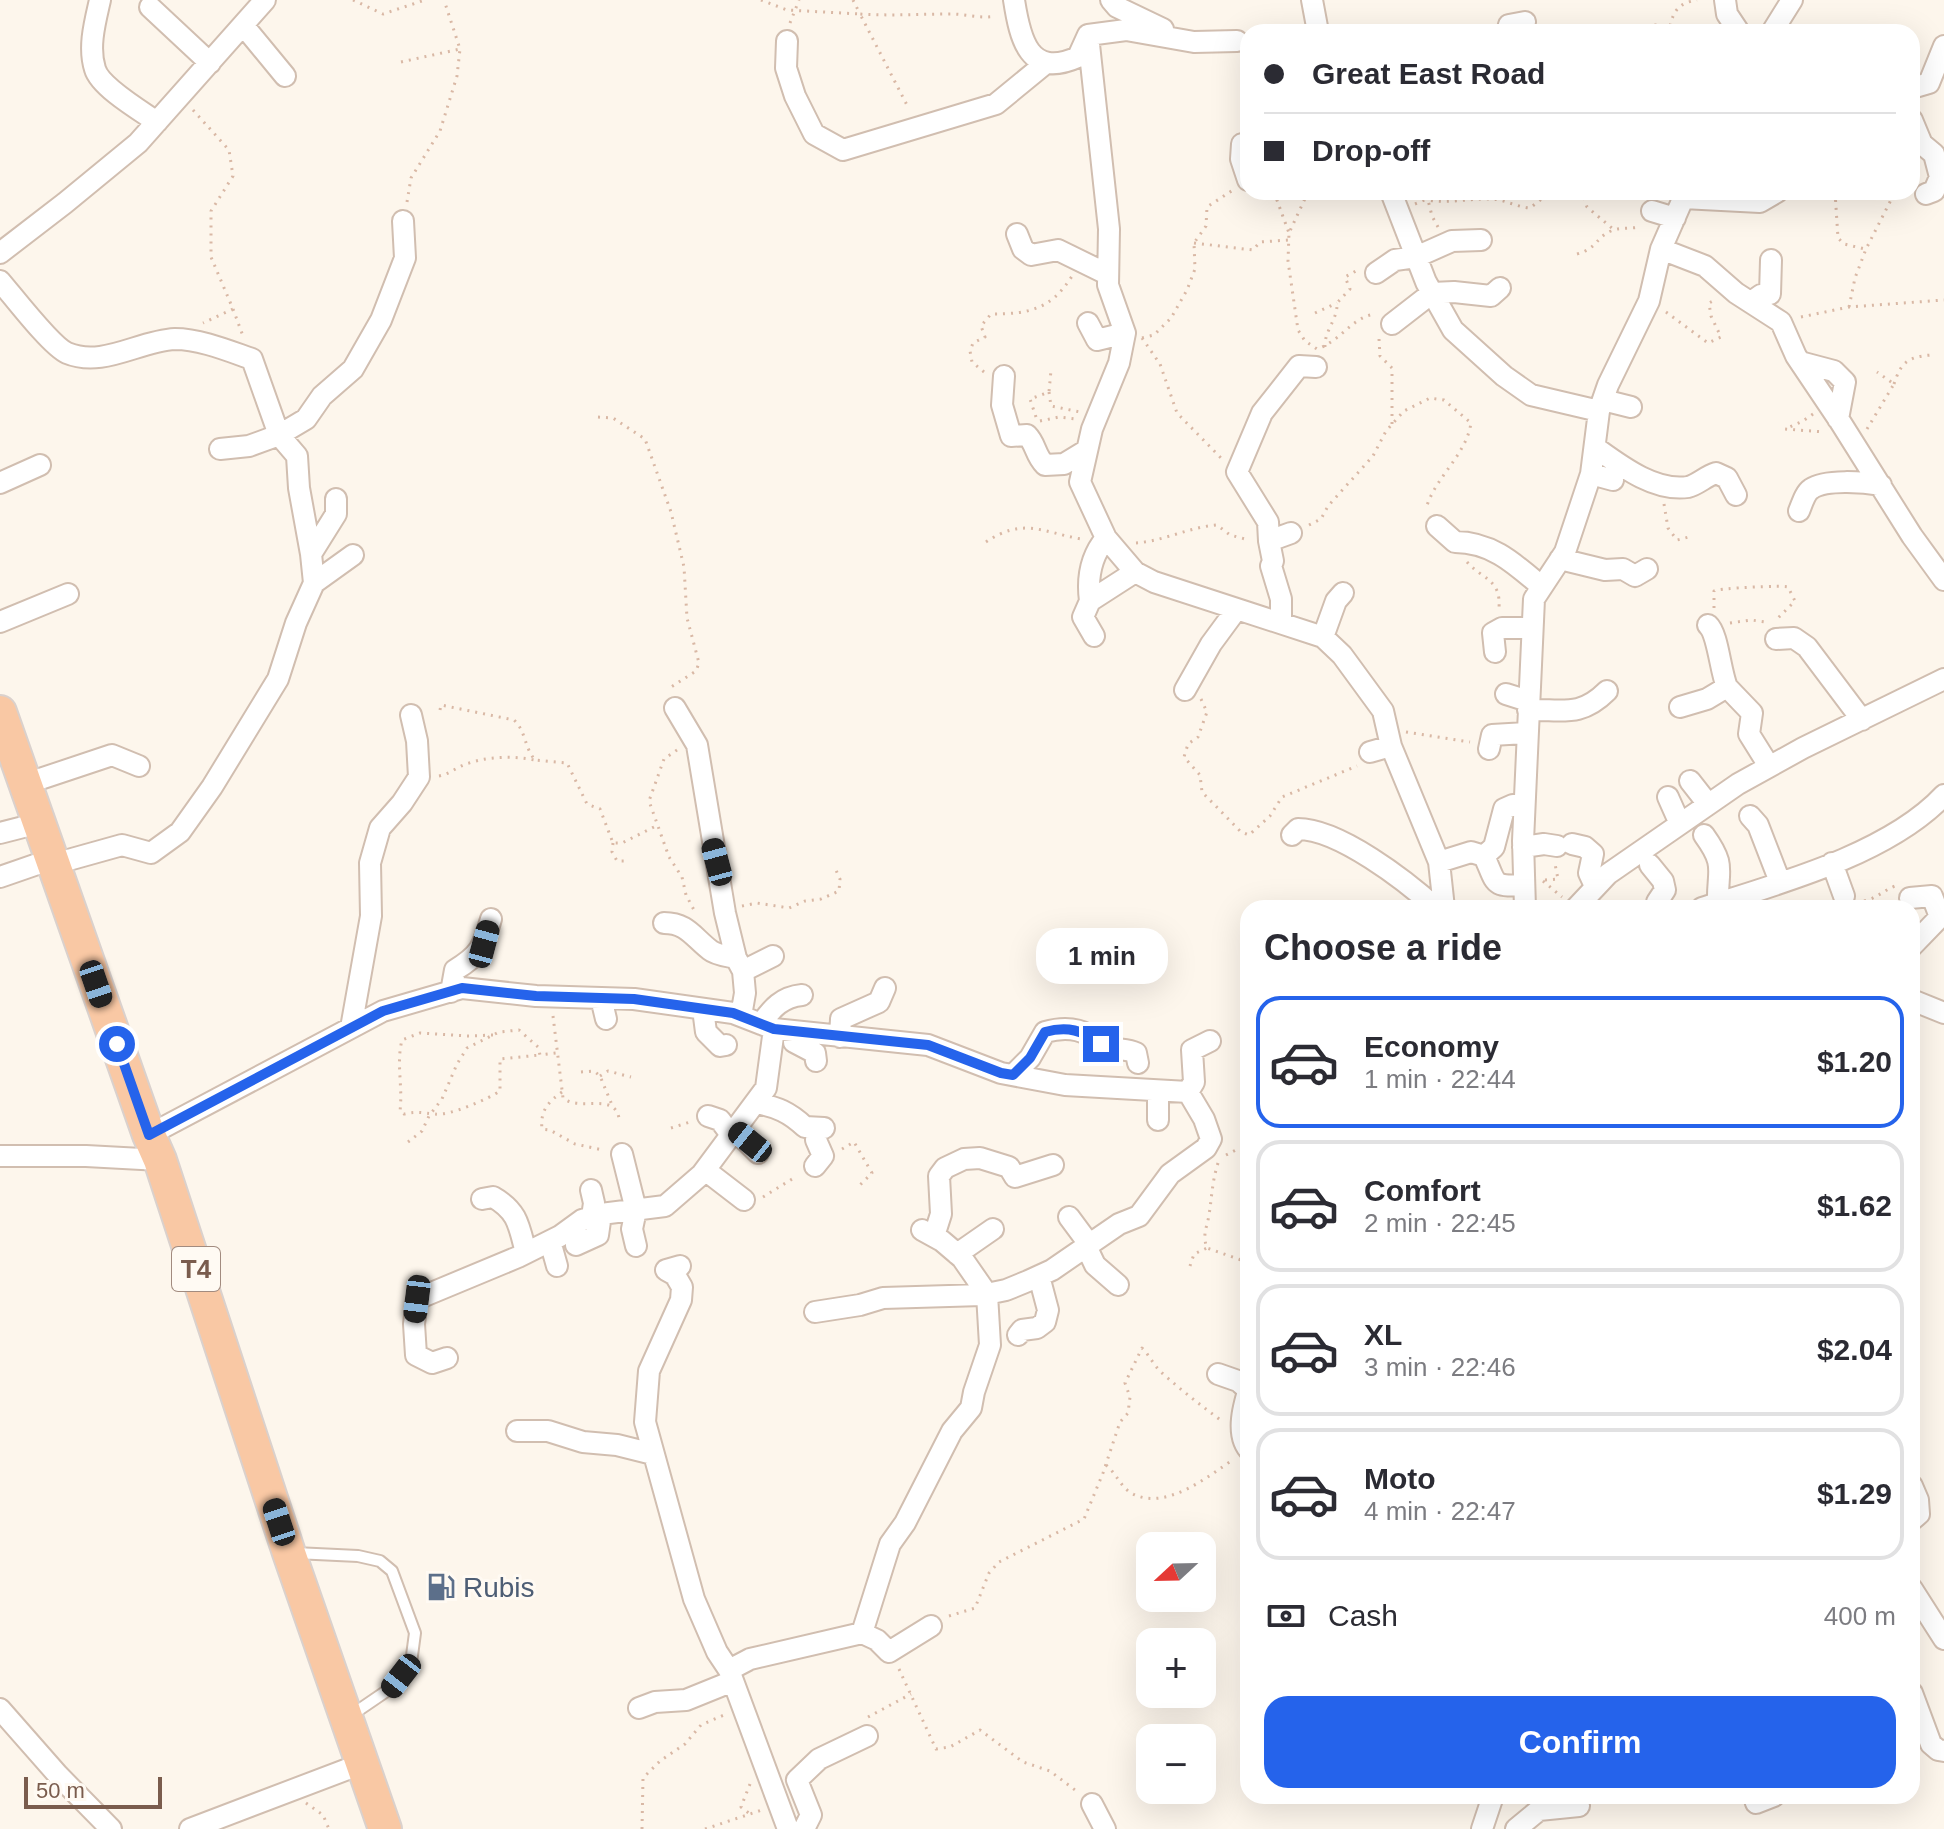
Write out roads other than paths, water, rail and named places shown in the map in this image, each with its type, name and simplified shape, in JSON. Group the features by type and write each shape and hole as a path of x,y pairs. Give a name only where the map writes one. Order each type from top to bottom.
{"highway":[{"name":"T4","path":"0,712 154,1147 345,1720 385,1829"}],"street":[{"path":"100,0 92,30 95,71 111,89 157,122"},
{"path":"0,253 138,143 265,0"},
{"path":"1111,0 1117,7 1158,28 1191,40 1240,43"},
{"path":"1312,0 1316,24"},
{"path":"1725,0 1727,14 1734,24"},
{"path":"1777,24 1792,0"},
{"path":"1015,6 1028,50 1046,63 1058,64 1078,57 1088,35"},
{"path":"150,7 210,63"},
{"path":"1514,24 1525,22"},
{"path":"243,25 285,76"},
{"path":"1088,35 1126,30 1194,42 1240,43"},
{"path":"1088,35 1109,229 1108,285 1134,336"},
{"path":"787,41 786,68 795,96 814,134 843,150 996,104 1046,63"},
{"path":"1928,83 1944,46"},
{"path":"1920,139 1934,154 1942,178 1934,191 1926,194"},
{"path":"1652,211 1681,203 1763,200"},
{"path":"1395,201 1432,293 1453,330 1504,376 1531,395 1631,407"},
{"path":"1528,900 1533,883 1523,847 1524,805 1532,774 1527,733 1534,599 1565,552 1591,474 1601,405 1649,301 1661,249 1681,203"},
{"path":"220,449 249,446 279,435 306,419 322,396 353,369 381,320 405,258 403,221"},
{"path":"1017,234 1023,249 1031,255 1058,250 1107,274"},
{"path":"1376,273 1395,260 1416,257 1452,241 1481,240"},
{"path":"1661,249 1705,266 1728,287 1781,322 1800,362 1834,371 1845,382 1842,425 1912,536 1944,580"},
{"path":"1751,302 1761,295 1770,294 1771,260"},
{"path":"0,281 66,352 100,358 141,345 176,339 252,359 279,435 297,456 314,583"},
{"path":"1397,320 1432,293 1491,296 1500,288"},
{"path":"1088,323 1097,340 1134,336"},
{"path":"1134,336 1119,363 1096,421 1080,482 1106,538 1135,572 1154,582 1323,637 1342,655 1383,711 1389,737 1439,862 1443,900"},
{"path":"1281,622 1281,599 1271,566 1268,522 1237,472 1262,413 1299,366 1316,367"},
{"path":"1004,376 1002,405 1011,436 1027,435 1034,430 1037,458 1045,465 1064,464 1087,450"},
{"path":"1596,448 1639,475 1677,488 1692,487 1704,477 1716,473 1727,478 1736,495"},
{"path":"1064,464 1071,478 1084,490"},
{"path":"0,483 40,465"},
{"path":"1591,474 1613,480"},
{"path":"1799,511 1808,490 1818,485 1854,480 1881,485"},
{"path":"311,554 336,514 336,499"},
{"path":"1437,526 1455,542 1468,542 1502,553 1542,587"},
{"path":"1269,541 1291,533"},
{"path":"1094,636 1083,617 1090,601 1091,569 1106,538"},
{"path":"0,877 122,845 151,853 180,832 212,787 278,679 296,623 314,583 353,555"},
{"path":"1560,559 1605,570 1623,569 1635,576 1647,569"},
{"path":"1090,601 1135,572"},
{"path":"1323,637 1336,601 1343,593"},
{"path":"0,622 68,594"},
{"path":"1185,690 1205,654 1236,610"},
{"path":"1708,625 1716,632 1718,661 1727,687 1752,713 1749,734 1769,766"},
{"path":"1494,642 1502,628 1532,628"},
{"path":"1771,631 1794,638 1807,647 1862,720"},
{"path":"1579,900 1628,859 1769,766 1944,679"},
{"path":"1680,707 1707,699 1727,687"},
{"path":"1506,694 1528,705 1576,712 1607,691"},
{"path":"675,708 697,745 726,917 745,993 741,1016"},
{"path":"351,1028 371,916 370,863 376,839 380,828 419,777 417,741 411,715"},
{"path":"1489,747 1492,735 1527,733"},
{"path":"1370,752 1389,737"},
{"path":"25,784 112,755 139,766"},
{"path":"1690,781 1708,804"},
{"path":"1725,900 1832,863 1890,836 1925,815 1944,795"},
{"path":"1668,797 1680,824"},
{"path":"1484,856 1494,847 1504,809 1524,805"},
{"path":"1750,816 1758,825 1780,882"},
{"path":"0,833 39,823"},
{"path":"1292,835 1298,829 1306,829 1330,837 1377,862 1428,900"},
{"path":"1704,835 1715,850 1722,872 1712,900"},
{"path":"1523,847 1544,844 1585,847 1593,854 1589,873 1595,886"},
{"path":"1439,862 1471,852 1484,856 1496,882 1502,886 1533,883"},
{"path":"1832,863 1844,896"},
{"path":"1650,865 1663,881 1665,890 1658,900"},
{"path":"1910,898 1932,896 1940,917 1920,938"},
{"path":"451,992 455,970 475,958 484,944 491,919"},
{"path":"664,923 677,923 696,935 712,952 740,965 773,956"},
{"path":"1920,943 1944,931"},
{"path":"0,1156 86,1156 154,1147 383,1011 462,988 552,997 634,999 741,1016 776,1028 928,1045 1001,1073 1065,1085 1188,1092"},
{"path":"840,1037 841,1019 879,1002 885,988"},
{"path":"447,1358 432,1363 416,1355 414,1324 417,1299 526,1253 582,1220 665,1206 705,1170 766,1088 776,1028 774,1006 790,996 802,995"},
{"path":"601,998 606,1019"},
{"path":"1920,1003 1944,1013"},
{"path":"703,1009 706,1032 720,1046 726,1045"},
{"path":"776,1028 815,1053 816,1061"},
{"path":"1013,1075 1030,1058 1045,1032 1058,1028 1087,1034 1101,1044 1116,1049 1131,1050 1136,1053 1138,1063"},
{"path":"1188,1092 1194,1082 1192,1050 1210,1041"},
{"path":"1158,1091 1158,1120"},
{"path":"815,1312 895,1297 987,1294 1006,1290 1052,1270 1119,1224 1139,1216 1170,1174 1206,1148 1211,1139 1204,1119 1188,1092"},
{"path":"756,1103 779,1107 805,1127 821,1128 816,1140 823,1156 818,1163"},
{"path":"708,1116 720,1120 734,1134 750,1142 758,1153"},
{"path":"622,1154 636,1210 632,1229 636,1246"},
{"path":"862,1633 890,1544 905,1523 952,1431 971,1408 990,1345 987,1294 957,1254 928,1233 941,1214 939,1176 945,1168 964,1159 980,1158 1009,1167 1015,1177 1053,1165"},
{"path":"705,1170 744,1200"},
{"path":"576,1245 598,1235 591,1190"},
{"path":"482,1199 493,1197 508,1206 516,1216 526,1253"},
{"path":"1069,1217 1088,1245 1095,1265 1118,1285"},
{"path":"957,1254 993,1229"},
{"path":"550,1241 557,1266"},
{"path":"680,1266 666,1270 675,1275 682,1287 681,1300 649,1371 645,1422 694,1599 717,1652 731,1675 788,1829"},
{"path":"1018,1335 1022,1330 1037,1328 1045,1322 1048,1310 1039,1276"},
{"path":"1218,1374 1240,1381"},
{"path":"517,1431 548,1431 583,1442 617,1445 653,1454"},
{"path":"1920,1602 1944,1639"},
{"path":"639,1708 655,1702 686,1700 731,1675 750,1659 862,1633 877,1640 889,1652 931,1626"},
{"path":"0,1709 111,1829"},
{"path":"1920,1714 1931,1744 1944,1751"},
{"path":"804,1829 811,1815 797,1780 819,1759 867,1736"},
{"path":"190,1829 234,1821 294,1789 361,1764"},
{"path":"1092,1804 1105,1829"},
{"path":"1482,1829 1490,1804"},
{"path":"1516,1829 1539,1810 1579,1806"}],"lane":[{"path":"1240,1410 1236,1430 1240,1442"},
{"path":"289,1553 358,1556 380,1561 392,1571 415,1633 411,1663 391,1688 345,1720"}],"place":[{"name":"Rubis","path":"441,1587"}]}
